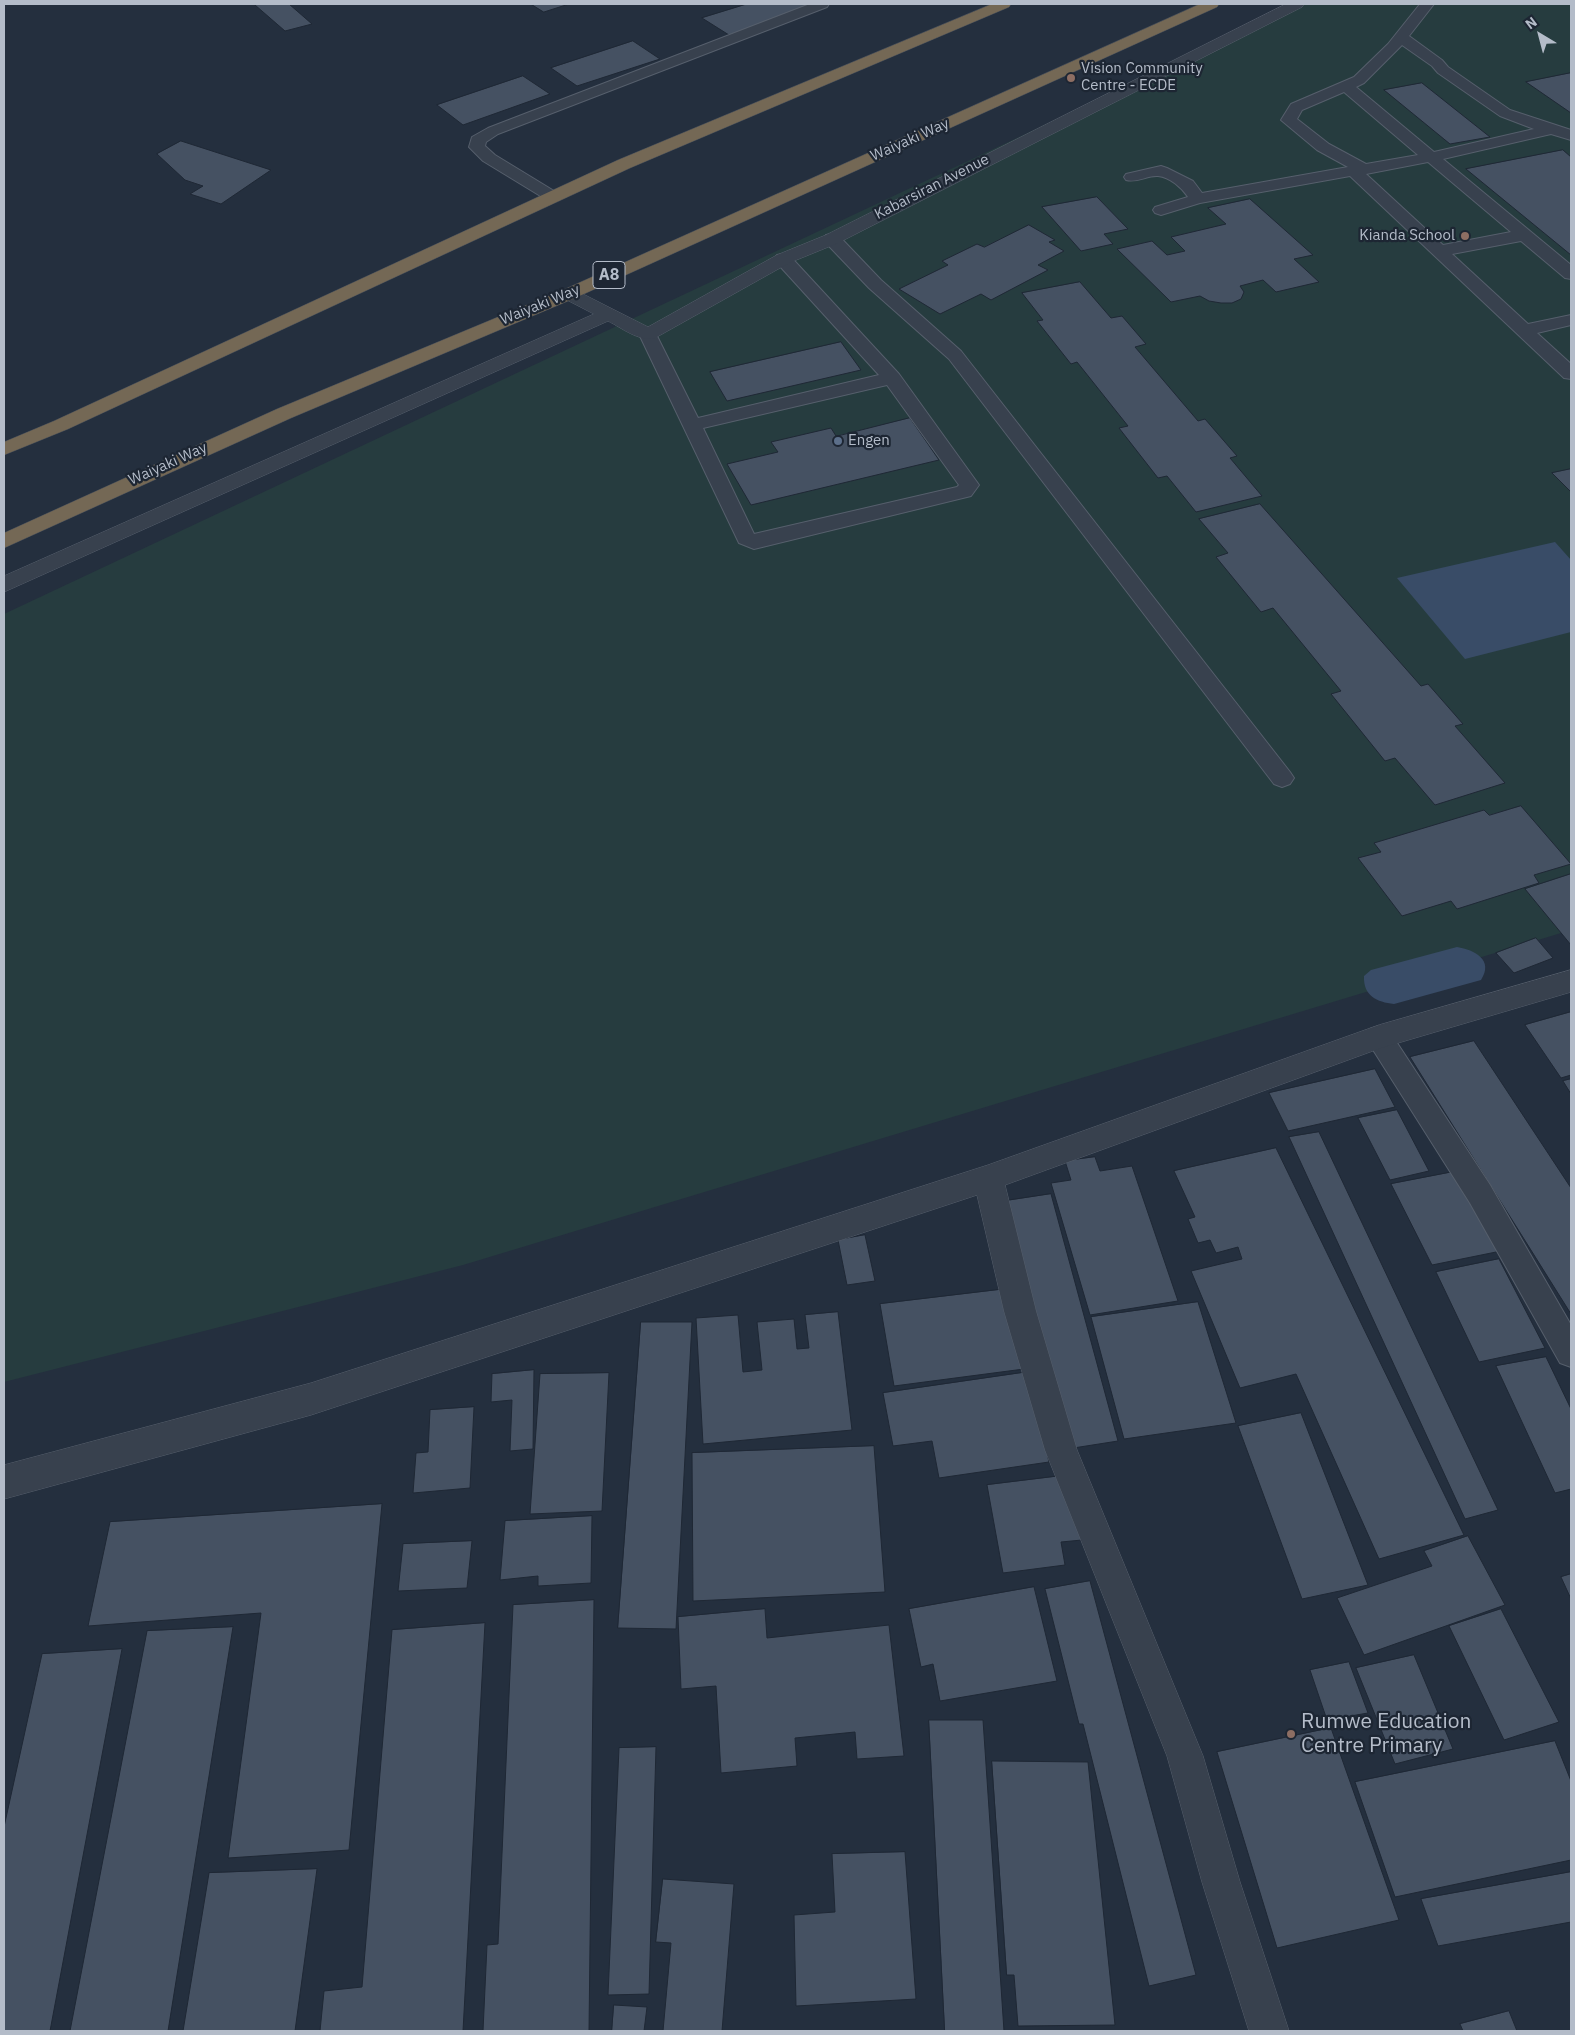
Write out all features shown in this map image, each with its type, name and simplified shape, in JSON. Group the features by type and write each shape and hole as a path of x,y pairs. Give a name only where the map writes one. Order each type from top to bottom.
{"highway":[{"path":"4,449 61,425 624,164 1004,4"},
{"name":"Waiyaki Way","path":"4,541 152,470 477,331 569,294 1212,4"}],"street":[{"name":"Kabarsiran Avenue","path":"648,334 783,259 832,239 1297,4"},
{"path":"569,294 648,334"},
{"path":"4,585 609,314"},
{"path":"4,1482 311,1399 988,1178 1379,1037 1571,981"},
{"path":"988,1178 1020,1311 1061,1450 1185,1756 1221,1882 1269,2031"}],"lane":[{"path":"553,197 489,158 477,146 478,140 484,135 502,127 822,4"},
{"path":"1427,4 1393,47 1359,80 1296,107 1289,120 1323,147 1359,170 1440,251 1571,374"},
{"path":"1400,36 1437,63 1443,70 1505,112 1571,135"},
{"path":"1346,86 1571,274"},
{"path":"1161,210 1198,199 1431,157 1552,129"},
{"path":"1132,177 1161,171 1187,184 1198,199"},
{"path":"1440,251 1524,235"},
{"path":"832,239 875,284 955,355 1282,778"},
{"path":"648,334 746,538 754,542 964,492 969,485 892,378 783,259"},
{"path":"1524,330 1571,320"},
{"path":"691,425 892,378"},
{"path":"1379,1037 1480,1194 1571,1353"}],"green space":[{"path":"1302,4 1571,4 1571,930 463,1265 4,1382 4,614"}],"water":[{"path":"1555,542 1571,560 1571,632 1465,659 1397,578"},
{"path":"1457,947 1476,953 1481,957 1485,967 1481,980 1394,1004 1377,1000 1366,989 1364,976 1371,970"}],"building":[{"path":"289,4 312,24 285,31 255,5"},
{"path":"531,4 569,4 544,12"},
{"path":"747,4 811,4 815,6 729,35 702,18"},
{"path":"633,41 660,59 577,86 551,68"},
{"path":"1571,73 1571,113 1526,82"},
{"path":"523,76 550,94 463,125 437,105"},
{"path":"1422,83 1490,137 1450,144 1384,90"},
{"path":"181,141 271,170 221,204 190,194 203,186 185,180 157,154"},
{"path":"1563,150 1571,157 1571,255 1466,169"},
{"path":"1097,197 1128,229 1104,234 1113,244 1081,251 1042,207"},
{"path":"1250,199 1313,255 1294,259 1319,282 1276,292 1263,280 1240,286 1244,292 1241,299 1232,303 1209,301 1200,296 1171,302 1117,249 1152,241 1167,255 1185,251 1171,237 1226,224 1208,208"},
{"path":"1029,225 1055,240 1049,242 1064,251 1038,265 1048,270 991,300 981,294 940,314 899,289 948,265 942,261 977,244 984,247"},
{"path":"1080,282 1111,318 1122,316 1146,344 1135,347 1198,421 1205,419 1237,456 1230,458 1262,496 1196,512 1167,476 1158,478 1119,428 1128,426 1077,362 1071,364 1037,321 1043,320 1022,293"},
{"path":"841,342 861,370 727,401 710,372"},
{"path":"910,418 939,460 751,505 727,464 778,452 771,442 831,428 836,436"},
{"path":"1571,469 1571,492 1552,473"},
{"path":"1260,504 1421,686 1428,684 1463,724 1455,726 1505,783 1435,805 1395,758 1385,761 1331,694 1341,691 1273,608 1261,612 1216,557 1228,553 1199,519"},
{"path":"1521,806 1571,864 1534,875 1539,883 1457,909 1451,901 1402,916 1358,858 1381,852 1374,843 1484,810 1489,815"},
{"path":"1571,874 1571,945 1525,889"},
{"path":"1536,938 1553,958 1514,973 1496,953"},
{"path":"1571,1012 1571,1075 1561,1078 1525,1025"},
{"path":"1474,1041 1571,1188 1571,1314 1410,1057"},
{"path":"1375,1069 1395,1107 1288,1131 1269,1093"},
{"path":"1571,1079 1571,1094 1563,1081"},
{"path":"1397,1110 1429,1171 1390,1180 1358,1118"},
{"path":"1319,1132 1498,1510 1465,1519 1289,1137"},
{"path":"1276,1148 1464,1535 1379,1559 1296,1374 1240,1388 1191,1271 1242,1259 1238,1247 1216,1253 1210,1240 1198,1243 1188,1219 1195,1217 1174,1171"},
{"path":"1095,1157 1100,1171 1132,1166 1178,1301 1090,1315 1051,1183 1071,1180 1065,1161"},
{"path":"1458,1171 1501,1251 1432,1265 1391,1184"},
{"path":"1051,1194 1118,1441 1067,1449 1005,1201"},
{"path":"865,1235 875,1281 847,1285 838,1240"},
{"path":"1499,1259 1545,1348 1479,1362 1436,1272"},
{"path":"1006,1289 1024,1369 894,1386 880,1304"},
{"path":"1198,1302 1236,1423 1124,1439 1091,1317"},
{"path":"838,1312 852,1430 703,1444 696,1318 738,1315 743,1372 762,1370 757,1322 794,1319 797,1349 809,1348 805,1315"},
{"path":"641,1322 692,1322 676,1629 618,1628"},
{"path":"1546,1357 1571,1409 1571,1489 1555,1493 1496,1366"},
{"path":"534,1370 533,1449 510,1451 512,1400 491,1402 492,1374"},
{"path":"1028,1372 1049,1462 939,1478 932,1441 893,1446 883,1393"},
{"path":"609,1373 602,1511 530,1514 540,1374"},
{"path":"474,1407 470,1488 413,1493 416,1453 428,1452 430,1410"},
{"path":"1301,1413 1368,1585 1302,1599 1238,1426"},
{"path":"874,1446 885,1592 693,1601 692,1453"},
{"path":"1069,1475 1082,1540 1061,1542 1065,1565 1003,1573 987,1485"},
{"path":"382,1504 349,1850 228,1858 261,1613 88,1626 110,1522"},
{"path":"592,1516 591,1583 538,1586 538,1576 500,1580 505,1521"},
{"path":"1468,1536 1505,1605 1364,1655 1337,1598 1432,1566 1424,1551"},
{"path":"472,1541 467,1588 398,1591 403,1544"},
{"path":"1571,1574 1571,1599 1561,1577"},
{"path":"1090,1581 1196,1975 1149,1986 1083,1724 1079,1724 1045,1589"},
{"path":"1034,1587 1057,1681 940,1701 933,1664 921,1667 909,1609"},
{"path":"594,1600 589,2031 483,2031 487,1945 498,1944 513,1605"},
{"path":"765,1609 767,1638 889,1625 904,1756 857,1759 855,1732 795,1738 797,1766 721,1773 716,1686 681,1689 678,1617"},
{"path":"1501,1609 1559,1722 1504,1740 1449,1626"},
{"path":"485,1623 463,2031 320,2031 324,1991 362,1987 392,1630"},
{"path":"233,1627 168,2031 70,2031 147,1631"},
{"path":"122,1649 50,2031 4,2031 4,1827 42,1654"},
{"path":"1414,1655 1453,1749 1395,1764 1356,1668"},
{"path":"1349,1662 1368,1713 1327,1720 1310,1670"},
{"path":"929,1720 983,1720 1004,2031 945,2031"},
{"path":"1331,1728 1399,1920 1277,1948 1217,1752"},
{"path":"1555,1741 1571,1781 1571,1860 1395,1897 1355,1782"},
{"path":"656,1747 649,1994 608,1995 619,1748"},
{"path":"992,1761 1088,1762 1115,2025 1018,2026 1014,1975 1007,1975"},
{"path":"905,1852 916,1999 796,2006 794,1915 835,1912 832,1854"},
{"path":"317,1869 295,2031 183,2031 209,1873"},
{"path":"1571,1872 1571,1922 1438,1946 1421,1899"},
{"path":"663,1879 734,1884 722,2031 663,2031 671,1943 656,1942"},
{"path":"614,2005 647,2007 644,2031 612,2031"},
{"path":"1509,2011 1517,2031 1463,2031 1460,2024"}],"place":[{"name":"Vision Community Centre - ECDE","path":"1071,78"},
{"name":"Kianda School","path":"1465,236"},
{"name":"Engen","path":"838,441"},
{"name":"Rumwe Education Centre Primary","path":"1291,1734"}]}
